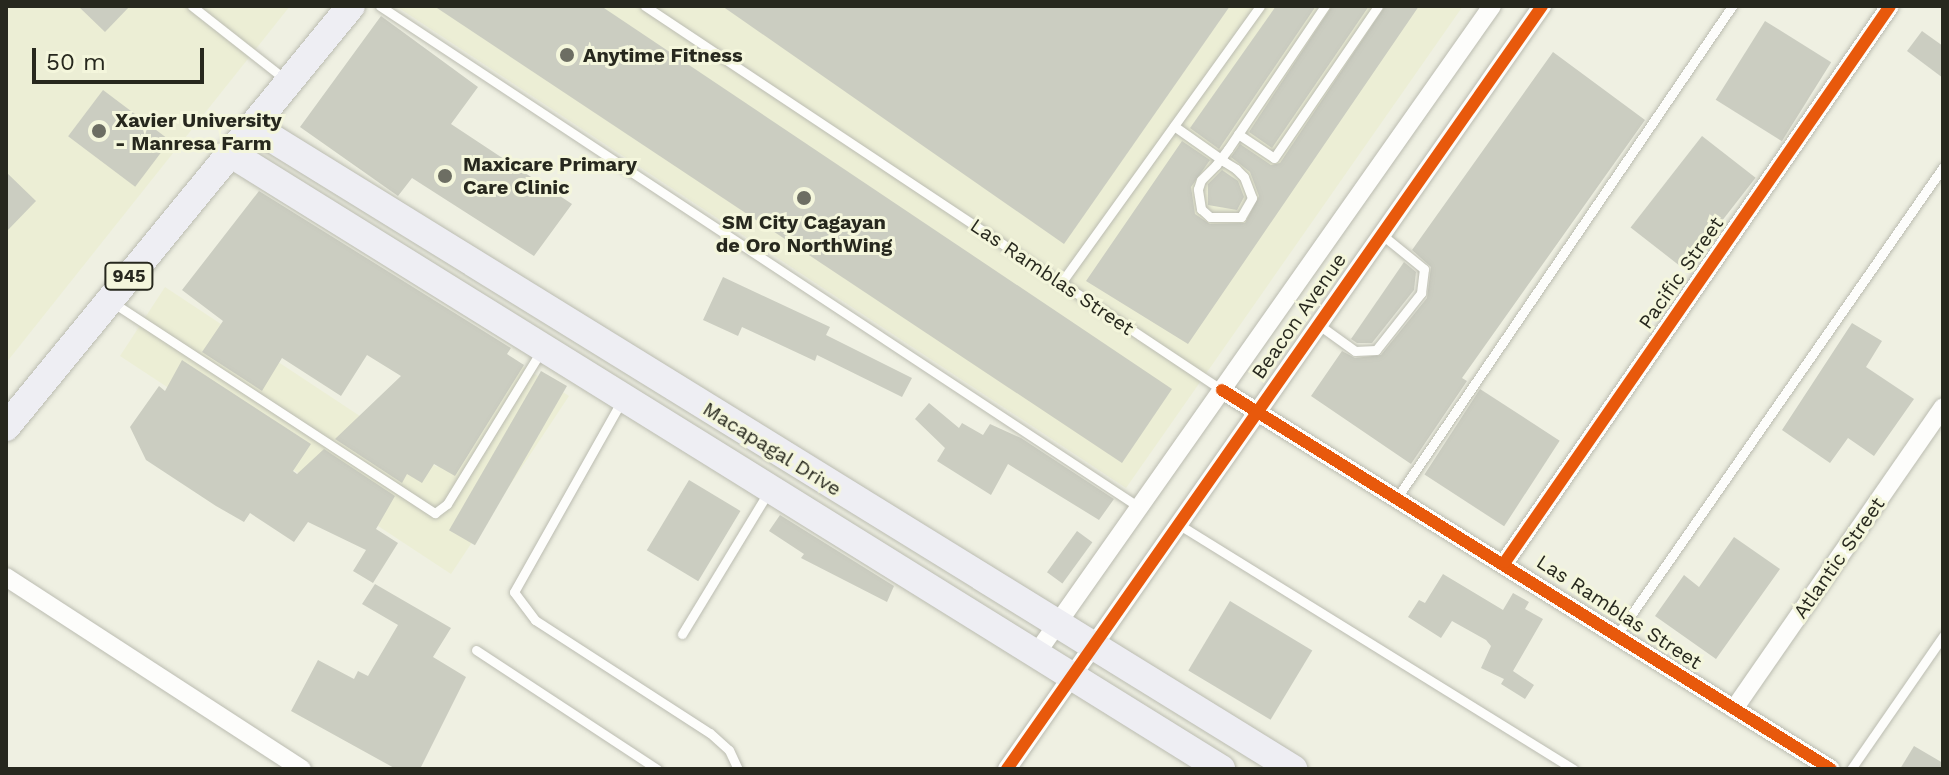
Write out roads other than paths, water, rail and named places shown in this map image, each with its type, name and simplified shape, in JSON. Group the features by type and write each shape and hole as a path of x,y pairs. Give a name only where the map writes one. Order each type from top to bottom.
{"main road":[{"name":"945","path":"6,427 351,6"},
{"name":"Macapagal Drive","path":"252,126 1293,769"},
{"name":"Macapagal Drive","path":"230,153 1221,769"}],"street":[{"name":"Beacon Avenue","path":"1036,654 1492,6"},
{"name":"Beacon Avenue","path":"1007,769 1176,523 1542,6"},
{"name":"Pacific Street","path":"1505,562 1890,6"},
{"name":"Las Ramblas Street","path":"1222,390 1396,499 1505,562 1831,769"},
{"name":"Atlantic Street","path":"1734,709 1943,407"},
{"path":"6,577 302,769"}],"lane":[{"path":"192,6 288,82"},
{"path":"380,6 1139,507"},
{"name":"Las Ramblas Street","path":"645,6 1222,390"},
{"path":"1061,283 1260,6"},
{"path":"1174,126 1212,153 1225,162 1236,169 1251,187 1249,209 1222,220 1201,209 1198,189 1201,180 1216,165 1222,157 1228,149 1325,6"},
{"path":"1238,134 1274,158 1378,6"},
{"path":"1396,499 1732,6"},
{"path":"1617,635 1943,167"},
{"path":"1319,325 1355,351 1376,350 1421,293 1424,269 1381,234"},
{"path":"109,300 435,513 447,504 543,347"},
{"path":"624,397 514,592 535,620 710,733 729,750 738,769"},
{"path":"682,634 771,488"},
{"path":"1176,523 1573,769"},
{"path":"1851,769 1943,636"},
{"path":"476,650 657,769"}],"place":[{"name":"Anytime Fitness","path":"567,55"},
{"name":"Xavier University - Manresa Farm","path":"99,131"},
{"name":"Maxicare Primary Care Clinic","path":"445,176"},
{"name":"SM City Cagayan de Oro NorthWing","path":"804,198"}]}
